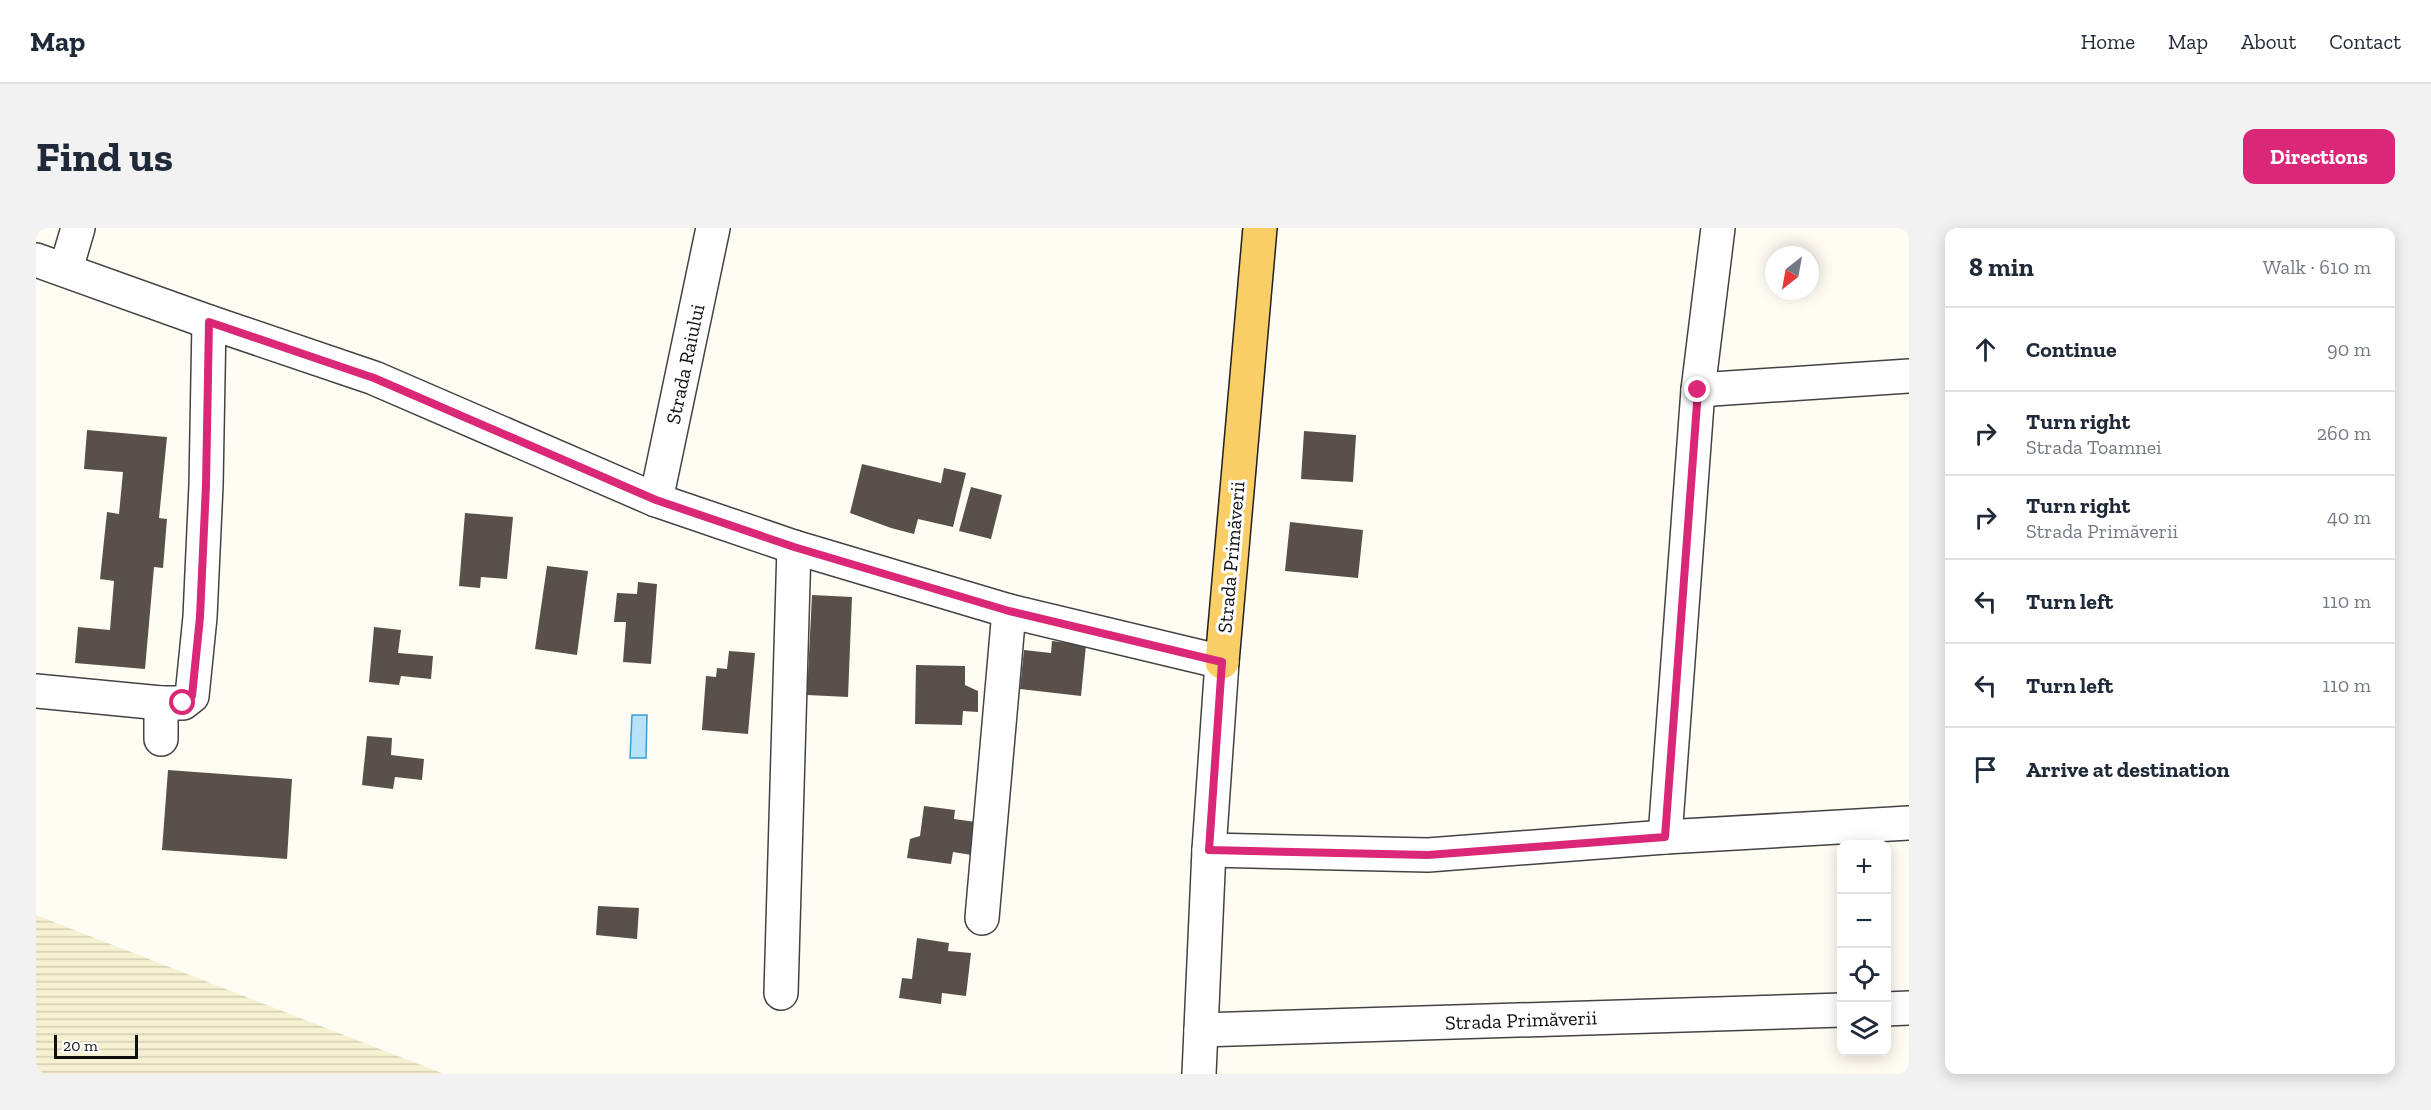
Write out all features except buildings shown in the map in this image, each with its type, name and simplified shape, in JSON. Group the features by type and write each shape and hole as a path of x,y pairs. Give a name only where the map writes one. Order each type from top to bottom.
{"main road":[{"name":"Strada Primăverii","path":"1222,662 1260,228"}],"street":[{"path":"78,228 51,265 374,378 656,500 794,547 1009,611 1222,662"},
{"name":"Strada Raiului","path":"656,500 713,228"},
{"path":"1665,837 1698,390 1718,228"},
{"path":"36,691 161,702 188,701 192,696 200,617 206,485 209,322"},
{"path":"1698,390 1909,376"},
{"path":"781,993 794,547"},
{"path":"982,918 1009,611"},
{"name":"Strada Primăverii","path":"1199,1074 1209,850 1222,662"},
{"path":"161,702 161,739"},
{"path":"1209,850 1428,855 1665,837 1909,823"},
{"path":"1891,1009 1909,1008"},
{"name":"Strada Primăverii","path":"1201,1030 1837,1010"}],"shaded area":[{"path":"36,915 444,1074 36,1074"}],"water":[{"path":"632,715 647,715 646,758 630,758"}],"route":[{"path":"183,703 192,696 200,617 206,485 209,322 374,378 515,441 656,500 794,547 1009,611 1222,662 1209,850 1428,855 1665,837 1698,390"}]}
